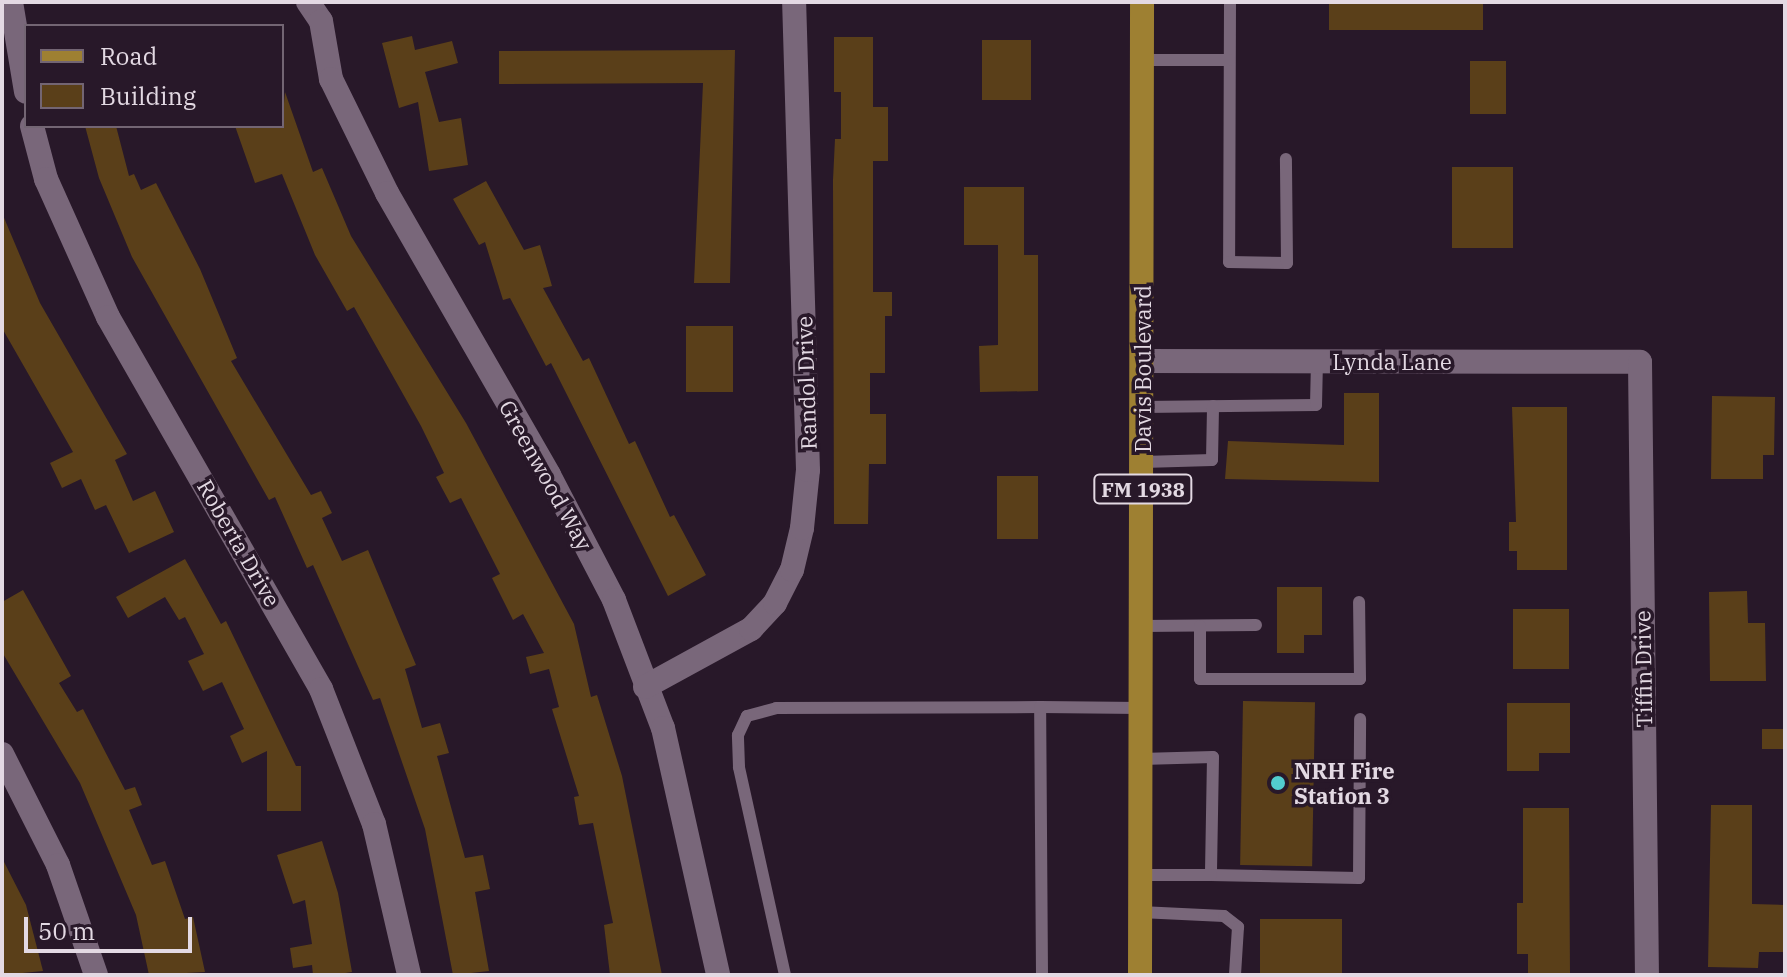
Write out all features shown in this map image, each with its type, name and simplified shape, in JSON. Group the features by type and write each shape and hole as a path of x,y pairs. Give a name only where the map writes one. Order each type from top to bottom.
{"main road":[{"name":"Davis Boulevard","path":"1140,975 1142,2"}],"street":[{"path":"11,2 24,80"},
{"name":"Greenwood Way","path":"308,2 321,21 338,93 387,193 614,600 663,728 718,975"},
{"name":"Randol Drive","path":"645,687 751,629 775,603 792,570 802,528 808,470 794,2"},
{"name":"Roberta Drive","path":"33,128 52,194 108,317 321,689 374,824 409,975"},
{"name":"Lynda Lane","path":"1143,361 1640,362"},
{"name":"Tiffin Drive","path":"1640,362 1647,975"},
{"path":"2,754 58,865 96,975"}],"lane":[{"path":"1230,2 1229,262 1287,263 1286,159"},
{"path":"1142,60 1229,60"},
{"path":"1143,407 1316,405 1317,362"},
{"path":"1143,462 1212,460 1213,406"},
{"path":"1200,626 1200,679 1360,679 1359,602"},
{"path":"1142,626 1256,625"},
{"path":"1040,707 1042,975"},
{"path":"785,975 739,767 738,735 747,716 776,708 1141,708"},
{"path":"1140,875 1359,878 1360,719"},
{"path":"1141,759 1213,757 1211,875"},
{"path":"1140,912 1224,916 1238,927 1235,975"}],"building":[{"path":"1329,2 1483,2 1483,30 1329,30"},
{"path":"412,36 415,50 452,41 458,63 425,72 439,122 461,118 468,165 429,171 418,102 399,108 382,43"},
{"path":"834,37 873,37 873,107 888,107 888,161 873,161 873,292 892,292 892,316 885,316 885,373 870,373 870,414 886,414 886,464 869,464 868,524 834,524 833,180 835,139 841,139 841,92 834,92"},
{"path":"982,40 1031,40 1031,100 982,100"},
{"path":"735,50 730,283 694,283 703,83 499,84 499,51"},
{"path":"1470,61 1506,61 1506,114 1470,114"},
{"path":"285,92 313,172 322,168 351,236 466,423 574,624 591,697 597,695 622,776 662,975 610,975 604,925 613,923 593,823 579,825 574,797 579,796 552,709 559,707 549,669 530,674 526,657 544,653 523,614 513,620 492,578 500,574 461,498 450,503 436,477 444,473 421,426 354,307 347,311 315,255 282,174 255,183 236,128 284,128"},
{"path":"86,128 117,128 129,176 134,174 141,190 156,183 200,269 237,358 231,361 311,495 321,491 332,513 322,518 342,561 368,550 416,665 405,669 422,728 440,723 449,753 437,756 465,858 483,855 490,889 475,892 489,971 453,975 425,829 380,698 373,700 313,565 307,568 275,497 269,500 132,257 99,178"},
{"path":"1452,167 1513,167 1513,248 1452,248"},
{"path":"486,181 524,250 540,245 552,286 543,288 583,361 589,358 629,444 635,441 670,517 674,515 706,575 668,596 551,363 546,366 510,298 503,300 485,242 479,245 453,199"},
{"path":"964,187 1024,187 1024,255 1038,255 1038,391 980,392 979,346 998,345 998,245 964,245"},
{"path":"2,213 40,303 127,454 115,460 133,501 155,491 174,532 129,553 106,505 95,510 81,479 62,488 50,463 73,452 2,328"},
{"path":"686,326 733,326 733,392 686,392"},
{"path":"1344,393 1379,393 1379,482 1225,479 1228,441 1344,445"},
{"path":"1712,396 1775,397 1774,455 1763,455 1763,479 1711,479"},
{"path":"1512,407 1567,407 1567,570 1517,570 1517,551 1509,551 1509,522 1516,522"},
{"path":"997,476 1038,476 1038,539 997,539"},
{"path":"185,559 221,624 226,621 296,766 301,766 301,811 267,811 267,751 242,763 230,736 244,729 222,682 203,691 188,661 204,654 185,617 179,620 165,597 128,618 116,597"},
{"path":"1277,587 1322,587 1322,635 1304,635 1304,653 1277,653"},
{"path":"23,590 71,676 59,683 77,712 83,709 125,790 135,787 142,805 129,810 152,865 165,861 185,919 193,917 205,972 149,975 136,915 80,783 2,652 2,602"},
{"path":"1747,591 1748,623 1765,623 1766,681 1710,681 1709,592"},
{"path":"1513,609 1569,609 1569,669 1513,669"},
{"name":"NRH Fire Station 3","path":"1243,701 1315,702 1312,866 1240,865"},
{"path":"1507,703 1570,703 1570,753 1539,753 1539,771 1507,771"},
{"path":"1762,729 1785,729 1785,749 1762,749"},
{"path":"1711,805 1752,805 1752,904 1785,905 1785,952 1759,952 1758,968 1708,967"},
{"path":"1523,808 1569,808 1570,975 1528,975 1528,954 1517,954 1517,903 1523,903"},
{"path":"322,841 338,893 352,972 313,975 312,965 293,968 290,948 312,944 305,900 293,904 277,855"},
{"path":"2,858 26,905 43,971 2,975"},
{"path":"1260,919 1342,919 1342,975 1260,975"}],"place":[{"name":"NRH Fire Station 3","path":"1278,783"}]}
